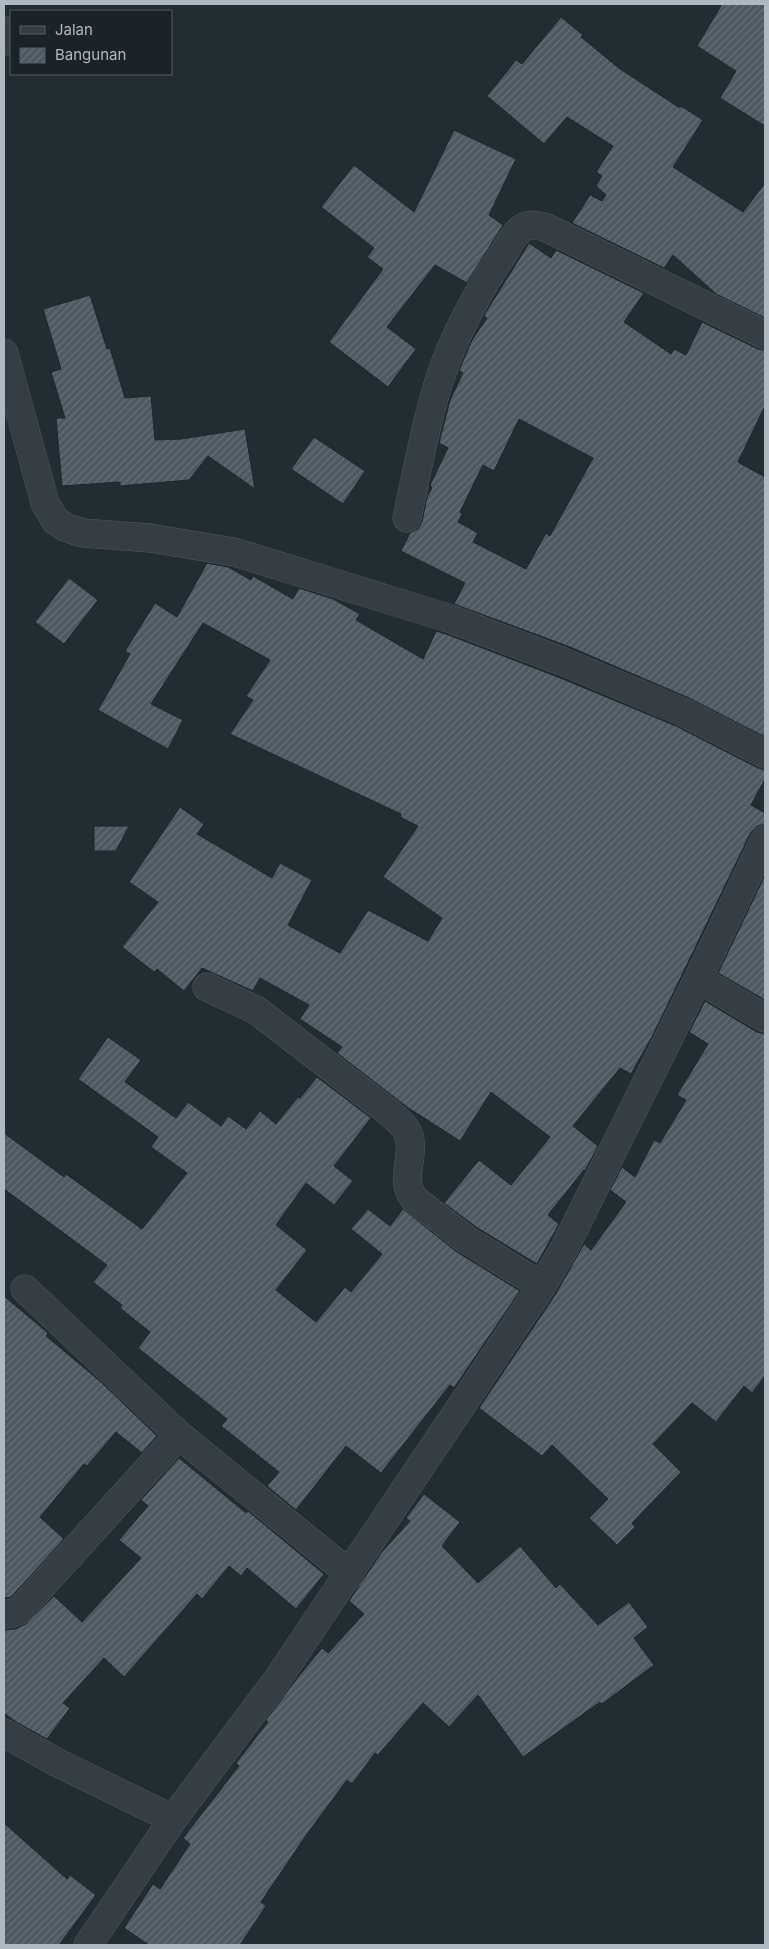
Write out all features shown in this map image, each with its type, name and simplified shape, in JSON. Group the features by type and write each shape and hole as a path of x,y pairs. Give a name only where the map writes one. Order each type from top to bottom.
{"street":[{"path":"4,30 4,41"},
{"path":"407,518 436,390 477,293 520,230 533,225 547,228 765,335"},
{"path":"4,353 47,508 55,520 65,527 83,533 150,538 234,552 451,619 564,662 683,712 765,754"},
{"path":"88,1945 173,1819 277,1680 542,1286 565,1247 765,840"},
{"path":"698,979 765,1018"},
{"path":"207,987 256,1010 390,1113 405,1127 409,1135 406,1178 409,1191 414,1198 467,1240 542,1286"},
{"path":"25,1289 179,1435 350,1574"},
{"path":"4,1614 20,1610 179,1435"},
{"path":"4,1733 58,1764 173,1819"}],"building":[{"path":"722,4 765,4 765,126 720,98 736,71 697,46"},
{"path":"561,17 583,35 581,37 620,69 680,108 681,106 703,120 673,167 743,212 765,183 765,318 716,294 673,255 664,268 572,223 590,195 602,201 606,195 596,186 602,176 596,172 613,146 567,117 544,144 487,96 516,60 522,64"},
{"path":"454,130 516,159 489,215 503,225 467,283 435,265 387,327 416,349 388,387 329,342 383,269 367,257 374,248 321,207 354,165 414,212"},
{"path":"529,243 551,258 556,250 644,293 624,322 671,354 674,349 686,355 702,322 758,349 765,350 765,406 738,462 765,477 765,737 689,698 570,647 454,604 465,583 401,551 410,533 418,529 422,522 427,497 432,488 430,485 448,448 439,443 450,400 463,373 459,370 472,340 487,318 484,316","holes":["519,419 593,458 550,536 546,533 526,569 473,542 478,533 458,522 462,514 460,512 483,465 494,471"]},
{"path":"90,295 107,349 110,348 125,398 151,396 155,440 181,439 245,429 255,489 208,456 189,480 120,486 120,482 62,486 56,418 65,418 51,372 61,369 43,309"},
{"path":"314,437 365,471 343,504 291,469"},
{"path":"207,563 228,567 251,580 253,576 293,599 299,588 333,599 360,614 356,620 423,659 436,631 446,634 558,677 676,726 765,770 765,779 751,805 765,813 765,824 757,826 751,832 653,1035 631,1074 620,1068 573,1126 598,1146 585,1171 548,1215 559,1224 537,1264 476,1227 444,1203 479,1160 511,1185 550,1137 491,1092 460,1141 407,1107 337,1053 342,1047 300,1019 309,1005 260,978 253,991 202,968 184,991 157,969 154,972 122,947 158,902 129,882 180,807 204,824 197,834 272,878 280,863 312,880 288,925 340,953 368,910 428,941 442,918 383,877 418,826 400,817 401,814 230,734 253,700 246,696 270,660 203,623 151,704 183,720 168,749 98,710 130,654 125,651 155,603 177,617"},
{"path":"69,578 98,600 64,644 35,622"},
{"path":"94,826 129,826 116,851 94,851"},
{"path":"765,875 765,1000 718,973"},
{"path":"705,1001 757,1032 765,1034 765,1376 752,1393 744,1386 716,1422 692,1403 653,1444 681,1472 632,1523 635,1527 617,1545 589,1518 608,1499 552,1445 542,1456 479,1408 555,1295 584,1244 591,1250 626,1202 610,1190 622,1167 635,1177 654,1140 660,1143 686,1100 677,1095 708,1044 689,1032"},
{"path":"108,1037 141,1060 125,1082 176,1118 188,1102 221,1126 228,1116 246,1129 260,1111 276,1124 317,1077 371,1118 334,1166 353,1181 334,1205 306,1183 276,1225 307,1250 276,1290 316,1322 345,1287 351,1292 382,1254 351,1229 368,1209 390,1226 403,1209 457,1252 520,1291 454,1388 450,1385 381,1473 346,1446 296,1510 267,1486 279,1472 221,1426 227,1419 138,1348 150,1332 120,1308 122,1305 93,1282 107,1265 4,1189 4,1133 64,1177 66,1174 142,1229 187,1173 151,1147 158,1137 78,1079"},
{"path":"4,1296 48,1333 46,1336 101,1382 157,1436 142,1453 116,1432 87,1466 84,1464 40,1517 64,1539 11,1597 4,1598"},
{"path":"179,1458 246,1513 248,1511 324,1574 296,1609 247,1568 241,1576 229,1566 202,1599 197,1594 124,1677 104,1658 63,1703 70,1708 47,1739 4,1713 4,1630 15,1629 26,1624 54,1596 82,1622 141,1558 119,1540 148,1506 141,1500"},
{"path":"424,1494 460,1522 442,1546 478,1583 520,1546 556,1588 560,1584 598,1625 629,1602 648,1627 634,1638 654,1665 602,1704 600,1702 523,1757 478,1695 449,1727 423,1703 378,1755 375,1753 352,1784 347,1780 307,1834 261,1902 266,1906 240,1945 149,1945 124,1928 153,1884 160,1889 190,1844 183,1838 239,1766 236,1763 268,1722 266,1720 298,1677 322,1648 328,1653 364,1614 349,1601 381,1553 410,1521 406,1518"},
{"path":"4,1823 67,1879 70,1875 96,1895 59,1945 4,1945"}]}
